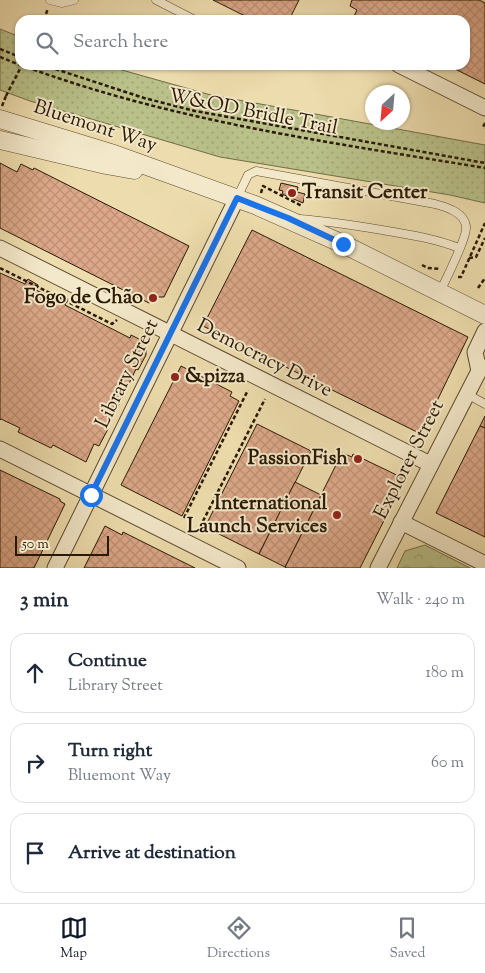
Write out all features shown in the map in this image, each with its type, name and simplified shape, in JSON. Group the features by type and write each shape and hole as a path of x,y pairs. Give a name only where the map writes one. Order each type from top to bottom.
{"street":[{"path":"409,70 485,108"},
{"name":"Bluemont Way","path":"1,113 288,218 485,316"},
{"name":"Bluemont Way","path":"0,140 106,165 176,177"},
{"name":"Library Street","path":"55,568 237,198"},
{"name":"Democracy Drive","path":"0,248 430,464"},
{"name":"Explorer Street","path":"378,568 430,464 482,369 475,352 485,331"},
{"path":"0,449 238,568"},
{"path":"401,522 485,564"}],"lane":[{"path":"50,0 62,3 74,0"},
{"path":"156,0 185,15"},
{"path":"237,198 248,175 256,171 435,204 454,211 462,217 466,226 465,236 440,292"},
{"path":"288,218 332,221 442,241 459,248"},
{"path":"467,394 485,404"}],"path":[{"path":"0,49 15,55"},
{"name":"W&OD Bridle Trail","path":"0,57 15,63"},
{"path":"1,113 6,96 19,70"},
{"name":"W&OD Bridle Trail","path":"36,70 104,93 220,123 485,168"},
{"path":"58,70 127,93 195,111 485,163"},
{"path":"485,122 483,127 485,128"},
{"path":"261,194 263,186 302,206"},
{"path":"458,277 461,276 485,223"},
{"path":"469,258 476,258 485,238"},
{"path":"420,264 428,268 442,269"},
{"path":"0,268 112,324 118,319"},
{"path":"478,288 485,278"},
{"path":"184,518 248,390"},
{"path":"200,526 265,398"}],"green space":[{"path":"0,29 15,35 15,70 122,70 211,95 365,123 365,130 403,130 485,145 485,203 450,195 220,157 30,101 0,90"},
{"path":"425,545 470,568 397,568 405,551"}],"building":[{"path":"213,0 299,0 292,15 243,15"},
{"path":"352,0 479,0 485,3 485,84 457,70 470,70 470,15 354,15 357,10 350,6"},
{"path":"0,163 17,172 21,164 33,170 34,168 189,246 164,297 156,297 149,303 0,228"},
{"name":"Transit Center","path":"281,183 298,187 297,192 305,194 303,203 282,194 283,191 279,190"},
{"path":"252,230 468,337 421,434 203,326"},
{"path":"0,273 25,284 28,279 38,285 36,290 55,299 57,294 68,299 65,305 130,338 131,335 141,340 146,347 146,355 138,370 136,369 113,417 111,417 106,428 108,429 99,446 94,444 86,462 53,445 51,448 18,432 20,428 0,420"},
{"path":"181,366 232,392 230,396 239,401 182,516 121,485"},
{"path":"485,416 485,428 480,426"},
{"path":"257,424 311,451 259,554 205,527"},
{"path":"480,426 485,428 485,537 436,513"},
{"path":"342,453 352,457 353,454 405,479 360,568 286,568 285,567"},
{"path":"0,470 60,499 65,504 34,568 0,568"},
{"path":"295,482 321,495 285,567 259,554"},
{"path":"105,526 122,535 123,532 195,568 84,568"}],"place":[{"name":"Transit Center","path":"292,193"},
{"name":"Fogo de Chão","path":"153,298"},
{"name":"&pizza","path":"175,377"},
{"name":"PassionFish","path":"358,459"},
{"name":"International Launch Services","path":"337,515"}],"route":[{"path":"91,495 237,198 288,218 343,244"}]}
